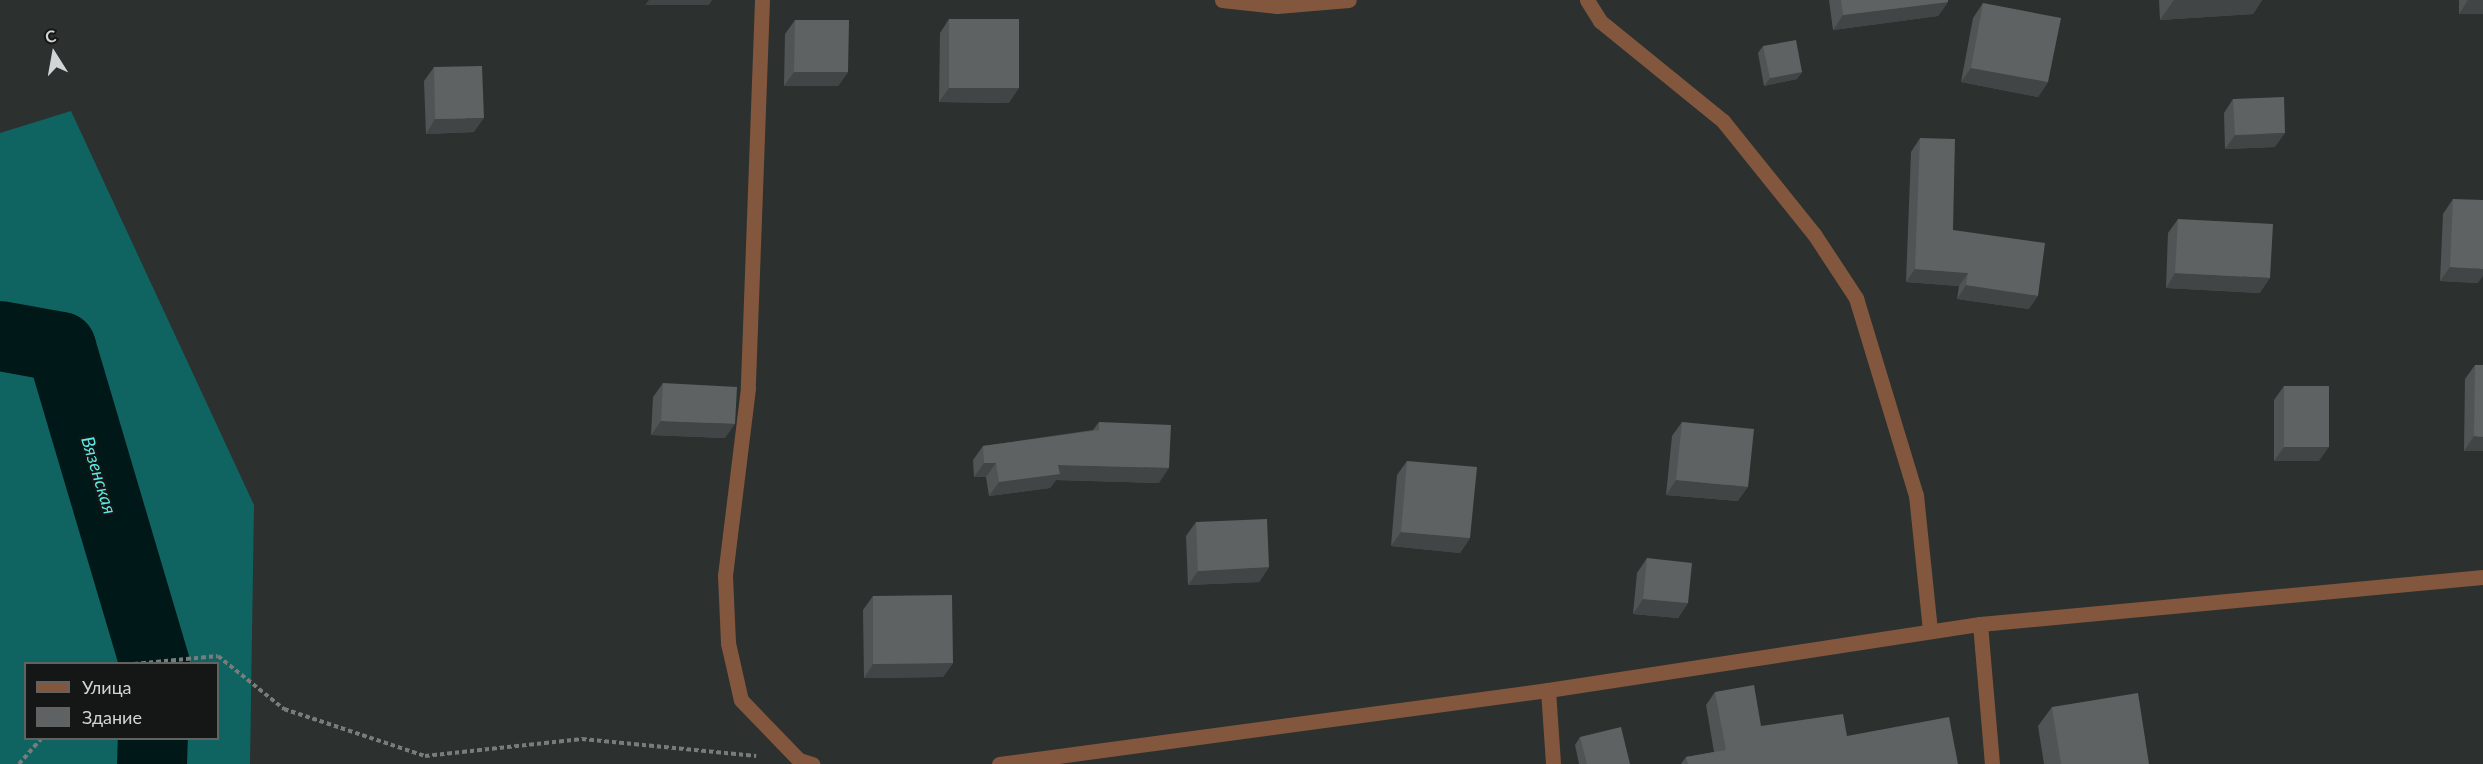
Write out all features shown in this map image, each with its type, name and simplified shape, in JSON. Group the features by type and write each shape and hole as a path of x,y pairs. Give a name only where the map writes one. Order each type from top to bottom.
{"street":[{"path":"762,0 748,388 725,576 728,643 741,700 806,762"},
{"path":"1222,0 1277,6 1348,0"},
{"path":"1587,0 1600,21 1723,121 1814,234 1856,298 1916,495 1930,630"},
{"path":"999,764 1548,690 1930,630 2483,577"},
{"path":"1980,624 1992,764"},
{"path":"1548,690 1553,764"}],"path":[{"path":"146,662 218,656 284,709 425,756 582,739 806,762"},
{"path":"19,764 40,740"}],"shaded area":[{"path":"71,111 254,505 250,764 0,764 0,133"}],"building":[{"path":"1841,0 1948,0 1948,2 1843,15"},
{"path":"1983,3 2061,18 2048,82 1971,68"},
{"path":"949,19 1019,19 1019,88 949,88"},
{"path":"795,20 849,20 848,72 794,72"},
{"path":"1796,40 1802,72 1770,78 1763,46"},
{"path":"482,66 484,118 435,119 434,67"},
{"path":"2284,97 2285,133 2235,135 2233,99"},
{"path":"1920,138 1955,139 1953,230 2045,243 2038,296 1966,285 1968,273 1915,269"},
{"path":"2453,199 2483,200 2483,269 2450,267"},
{"path":"2178,219 2273,224 2270,278 2175,273"},
{"path":"2475,365 2483,365 2483,437 2474,436"},
{"path":"663,383 737,387 735,424 661,421"},
{"path":"2284,386 2329,386 2329,447 2284,447"},
{"path":"1099,422 1171,425 1169,468 1058,465 1060,474 999,482 996,463 984,463 983,446 1099,430"},
{"path":"1682,422 1754,429 1748,487 1676,480"},
{"path":"1407,461 1477,467 1470,538 1401,532"},
{"path":"1267,519 1269,567 1198,571 1196,522"},
{"path":"1647,558 1692,563 1688,603 1643,599"},
{"path":"952,595 953,663 873,664 873,596"},
{"path":"1754,685 1761,726 1843,714 1847,736 1949,717 1958,764 1688,764 1686,757 1726,750 1715,692"},
{"path":"2138,693 2149,764 2061,764 2052,707"},
{"path":"1621,727 1630,764 1587,764 1580,737"}],"waterway":[{"name":"Вязенская","path":"0,336 61,347 154,662"},
{"name":"Вязенская","path":"152,764 153,740"}]}
